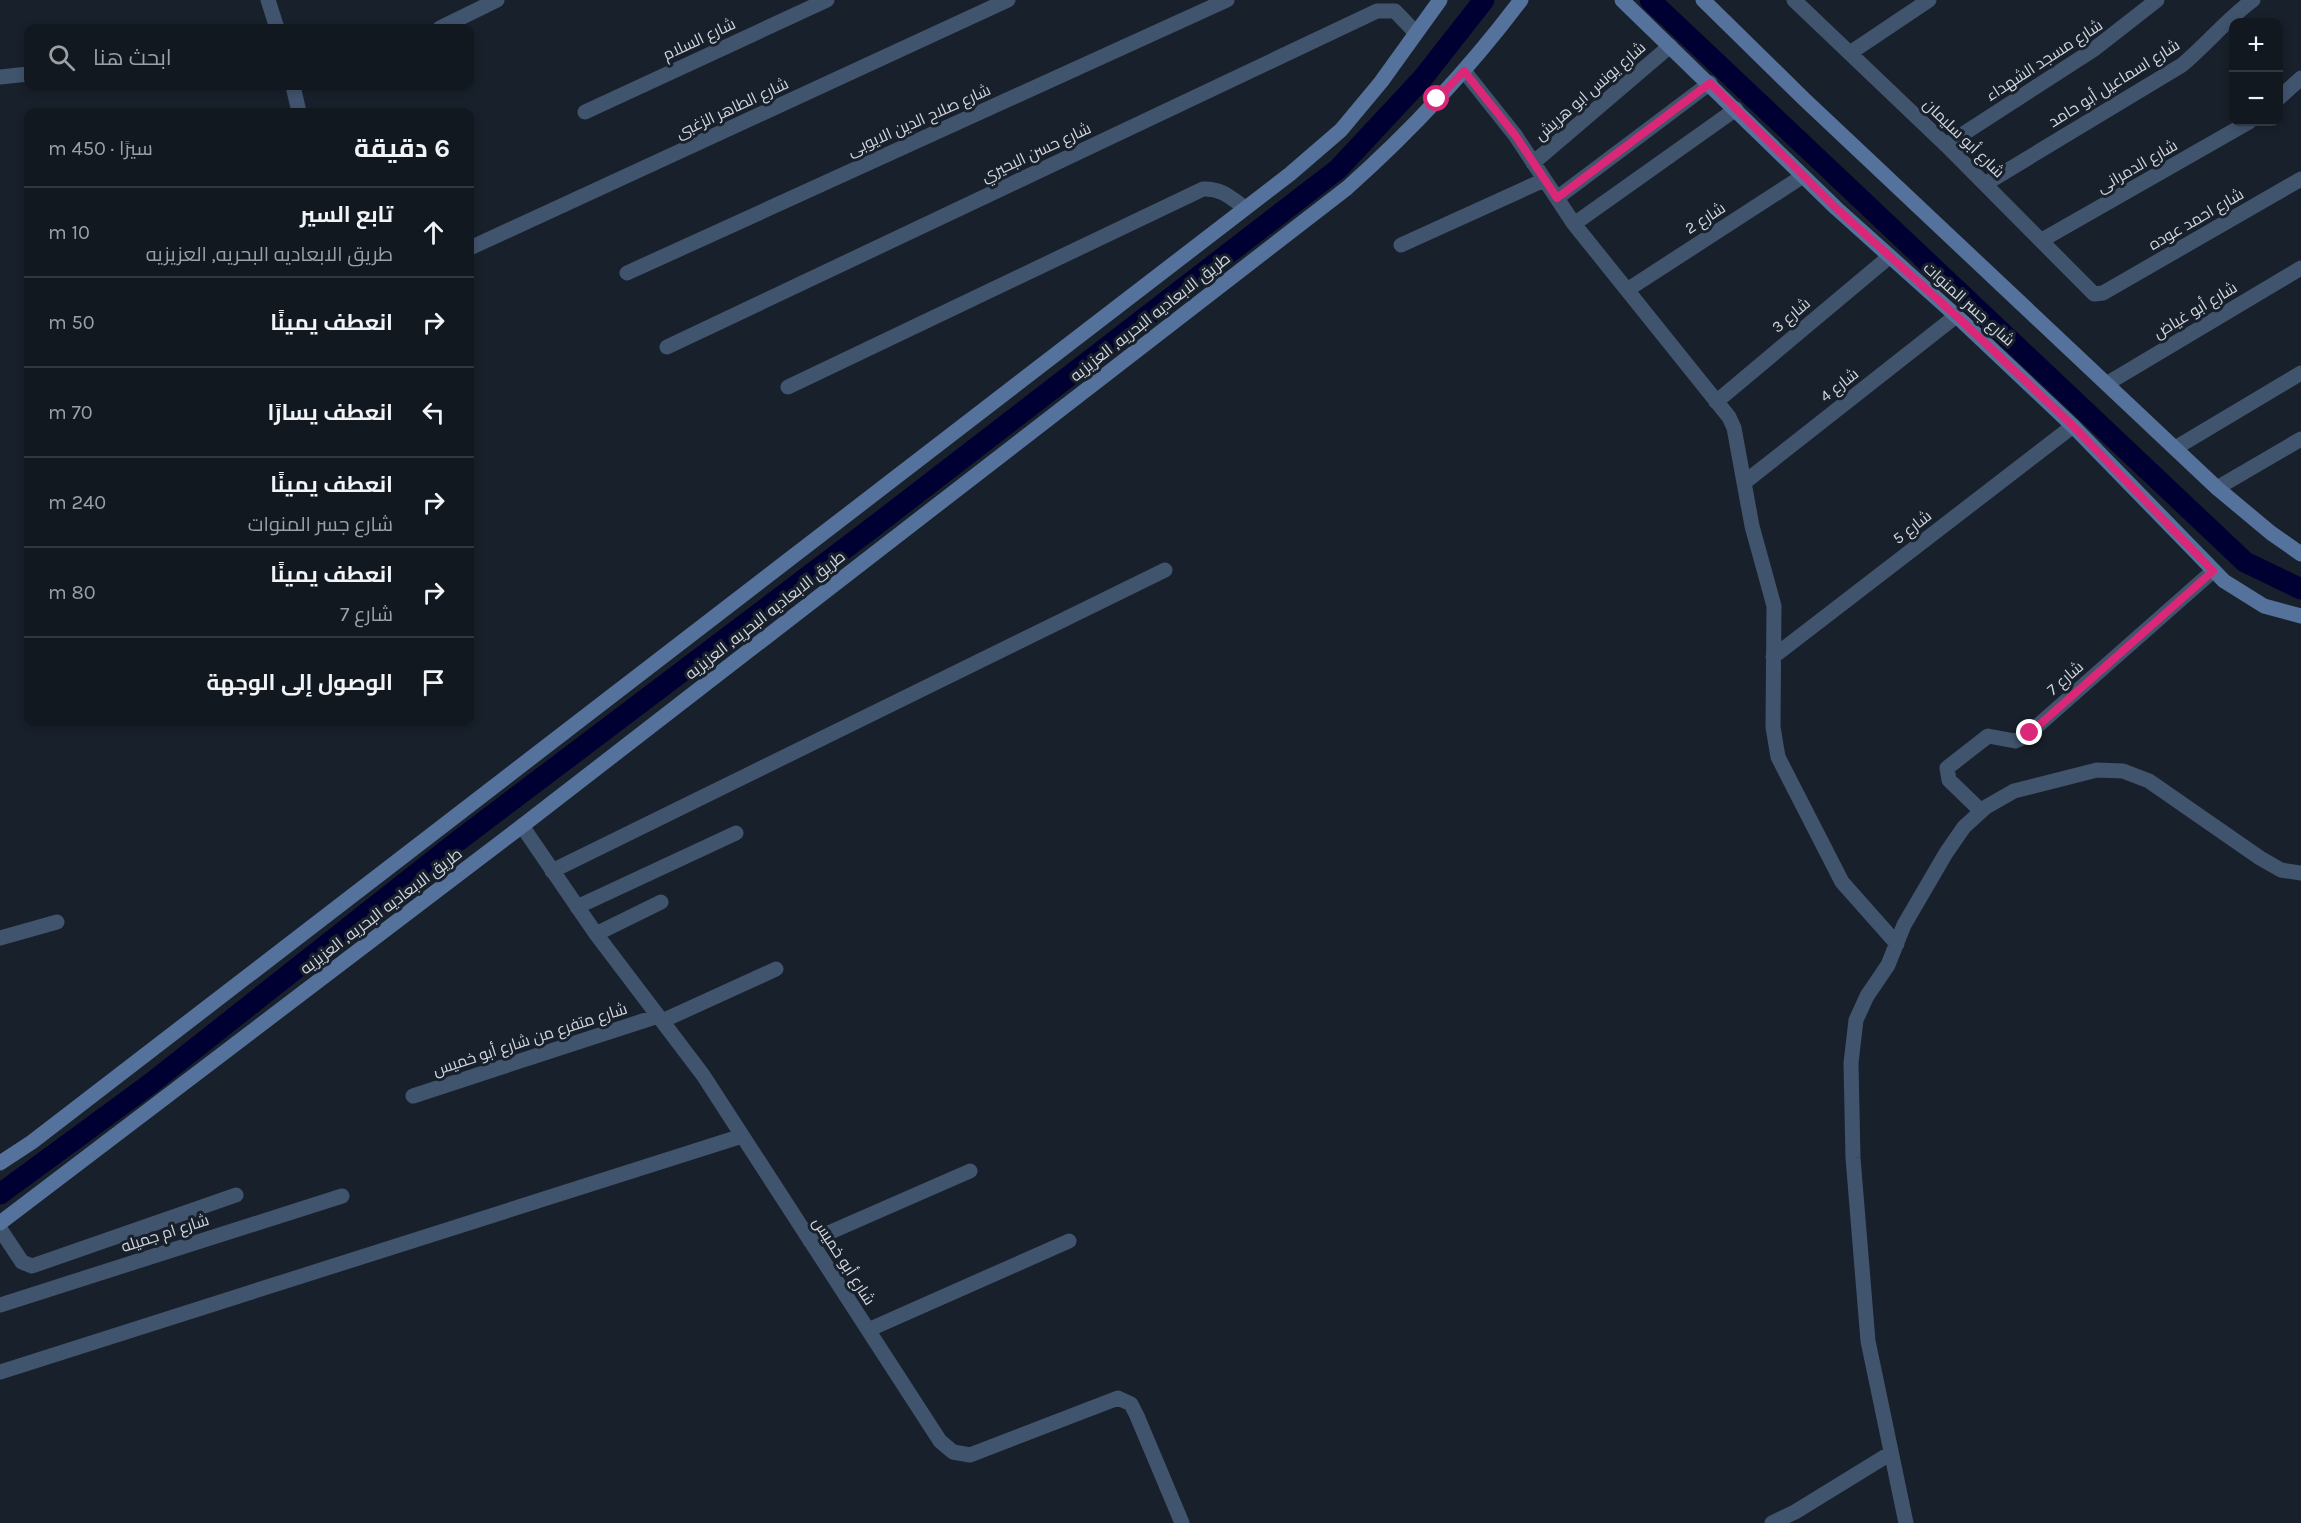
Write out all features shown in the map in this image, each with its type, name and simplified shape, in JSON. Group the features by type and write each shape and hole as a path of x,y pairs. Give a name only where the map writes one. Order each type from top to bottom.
{"street":[{"path":"268,0 276,24"},
{"path":"448,24 497,0"},
{"name":"شارع السلام","path":"585,112 827,0"},
{"name":"شارع الطاهر الزغبى","path":"474,246 1008,0"},
{"name":"شارع صلاح الدين الايوبى","path":"627,273 1227,0"},
{"name":"طريق الابعاديه البحريه, العزيزيه","path":"0,1163 41,1134 1028,378 1290,174 1341,130 1381,82 1440,0"},
{"name":"طريق الابعاديه البحريه, العزيزيه","path":"0,1223 522,826 1347,188 1395,145 1464,71 1521,0"},
{"name":"شارع جسر المنوات","path":"1622,0 1710,83 1803,176 2073,426 2213,571 2254,600 2301,616"},
{"path":"1703,0 1804,99 2177,447 2217,488 2298,548"},
{"name":"شارع أبو سليمان","path":"1794,0 1946,145 2094,294 2109,289"},
{"path":"1850,53 1927,0"},
{"name":"شارع مسجد الشهداء","path":"1946,145 2093,50 2157,0"},
{"name":"شارع اسماعيل أبو حامد","path":"1985,184 2182,64 2211,40 2236,12 2253,0"},
{"name":"شارع حسن البحيري","path":"667,347 1377,11 1395,12 1415,32"},
{"name":"شارع يونس ابو هريش","path":"1533,163 1670,46"},
{"path":"1464,71 1533,163 1574,224 1729,417 1734,428 1752,526 1774,606 1773,727 1778,757 1842,882 1897,944"},
{"path":"0,77 24,75"},
{"path":"2283,94 2301,78"},
{"path":"1557,198 1710,83"},
{"path":"294,90 298,108"},
{"path":"1574,224 1736,109"},
{"name":"شارع الدمرانى","path":"2042,240 2242,126"},
{"name":"شارع 2","path":"1627,290 1803,176"},
{"name":"شارع احمد عوده","path":"2109,289 2301,179"},
{"path":"1401,245 1544,180"},
{"path":"788,387 1203,189 1222,192 1245,208"},
{"name":"شارع 3","path":"1716,402 1890,257"},
{"name":"شارع أبو غياض","path":"2108,383 2301,268"},
{"name":"شارع 4","path":"1745,482 1956,316"},
{"path":"2177,447 2301,373"},
{"name":"شارع 5","path":"1773,657 2073,426"},
{"path":"2217,488 2301,439"},
{"path":"552,871 1165,570"},
{"name":"شارع 7","path":"1981,811 1949,780 1947,768 1983,738 1993,735 2015,741 2025,737 2213,571"},
{"path":"1906,1523 1868,1341 1854,1158 1851,1063 1856,1020 1867,996 1888,965 1904,925 1946,853 1964,827 1981,811 2014,791 2097,770 2123,771 2149,781 2260,858 2281,870 2301,873"},
{"name":"شارع أبو خميس","path":"522,826 596,934 703,1075 940,1441 953,1452 970,1455 1104,1401 1118,1398 1131,1404 1182,1523"},
{"path":"577,907 736,833"},
{"path":"596,934 660,902"},
{"path":"0,938 57,922"},
{"name":"شارع متفرع من شارع أبو خميس","path":"413,1096 660,1018 776,969"},
{"path":"0,1372 742,1136"},
{"path":"810,1241 970,1171"},
{"path":"0,1229 22,1262 32,1266 236,1195"},
{"name":"شارع ام جميله","path":"0,1305 342,1196"},
{"path":"868,1330 1069,1241"},
{"path":"1772,1523 1795,1512 1891,1453"}],"waterway":[{"path":"0,1194 150,1084 458,841 868,531 1338,169 1422,79 1484,0"},
{"path":"1650,0 2245,562 2301,589"}],"route":[{"path":"1437,99 1464,71 1515,135 1557,198 1710,83 1836,208 1963,322 2073,426 2213,571 2030,733"}]}
